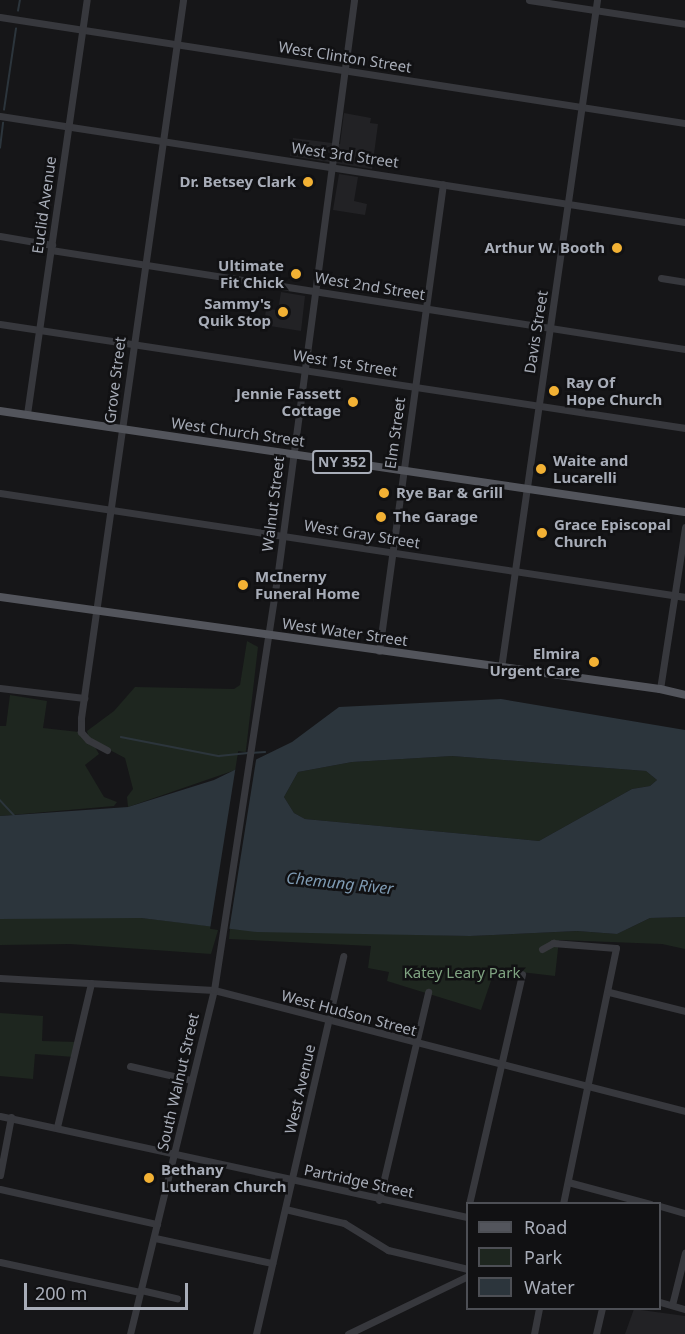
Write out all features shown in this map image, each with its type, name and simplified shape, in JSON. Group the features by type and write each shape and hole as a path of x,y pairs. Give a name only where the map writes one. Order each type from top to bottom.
{"main road":[{"name":"West Church Street","path":"0,411 685,512"},
{"name":"West Water Street","path":"0,597 501,668 660,688 685,695"}],"street":[{"name":"Euclid Avenue","path":"27,414 87,0"},
{"name":"Grove Street","path":"107,750 88,740 81,732 84,698 183,0"},
{"name":"Walnut Street","path":"222,940 283,536 303,370 354,0"},
{"path":"529,0 685,24"},
{"name":"Davis Street","path":"501,668 525,489 552,327 597,0"},
{"name":"West Clinton Street","path":"0,17 685,123"},
{"name":"West 3rd Street","path":"0,116 685,222"},
{"name":"Elm Street","path":"379,651 443,184"},
{"name":"West 2nd Street","path":"0,236 144,266 685,349"},
{"path":"661,278 685,282"},
{"name":"West 1st Street","path":"0,324 685,428"},
{"name":"West Gray Street","path":"0,493 685,597"},
{"path":"660,688 685,527"},
{"path":"0,688 84,698"},
{"name":"South Walnut Street","path":"130,1334 213,990 222,940"},
{"path":"542,949 553,943 616,948 609,992 563,1202"},
{"name":"West Avenue","path":"256,1334 343,956"},
{"path":"469,1202 522,974"},
{"name":"West Hudson Street","path":"0,978 213,990 329,1022 685,1111"},
{"path":"57,1127 91,983"},
{"path":"379,1200 428,992"},
{"path":"609,992 685,1011"},
{"path":"130,1066 191,1080"},
{"name":"Partridge Street","path":"0,1116 379,1200 466,1217"},
{"path":"0,1175 11,1117"},
{"path":"568,1182 646,1202"},
{"path":"0,1189 157,1224"},
{"path":"661,1206 685,1213"},
{"path":"285,1209 344,1223 388,1250 466,1269"},
{"path":"155,1238 272,1263"},
{"path":"672,1305 685,1253"},
{"path":"0,1262 177,1298"},
{"path":"348,1334 466,1277"},
{"path":"661,1302 685,1309"},
{"path":"534,1334 539,1310"},
{"path":"596,1334 602,1310"}],"shaded area":[{"path":"344,113 371,118 370,123 378,124 372,169 290,156 293,138 340,144"},
{"path":"339,174 358,177 354,201 367,204 365,215 333,210"},
{"path":"281,292 305,296 301,331 264,325 266,309 278,310"},
{"path":"634,1310 685,1316 685,1334 625,1334"}],"green space":[{"path":"247,641 258,647 244,767 128,807 127,797 133,789 125,758 89,739 87,731 114,711 135,687 234,689 240,685"},
{"path":"10,695 47,701 43,728 79,732 95,747 99,754 85,765 104,797 117,802 114,806 0,816 0,726 6,726"},
{"path":"452,756 646,771 657,780 650,786 632,789 539,841 305,819 294,813 284,797 298,772 352,762"},
{"path":"61,916 141,918 219,927 211,954 70,944 0,945 0,919"},
{"name":"Katey Leary Park","path":"685,917 685,949 662,944 559,940 555,976 495,969 481,1010 387,981 389,972 368,968 371,946 229,939 230,929 470,936 577,931 617,934 650,918"},
{"path":"0,1013 43,1016 42,1041 77,1042 74,1057 35,1054 33,1079 0,1076"}],"water":[{"name":"Chemung River","path":"501,699 685,730 685,917 650,918 617,934 577,931 470,936 257,932 141,918 0,919 0,816 128,807 214,780 292,742 339,707","holes":["452,756 646,771 657,780 650,786 632,789 539,841 305,819 294,813 284,797 298,772 352,762"]}],"pier":[{"path":"238,751 257,754 229,932 210,929"}],"waterway":[{"path":"18,11 20,0"},
{"path":"4,110 16,29"},
{"path":"0,148 3,123"},
{"path":"121,737 219,756 248,753"},
{"path":"252,753 265,752"},
{"path":"0,800 14,815"}],"place":[{"name":"Dr. Betsey Clark","path":"308,182"},
{"name":"Arthur W. Booth","path":"617,248"},
{"name":"Ultimate Fit Chick","path":"296,274"},
{"name":"Sammy's Quik Stop","path":"283,312"},
{"name":"Ray Of Hope Church","path":"554,391"},
{"name":"Jennie Fassett Cottage","path":"353,402"},
{"name":"Waite and Lucarelli","path":"541,469"},
{"name":"Rye Bar & Grill","path":"384,493"},
{"name":"The Garage","path":"381,517"},
{"name":"Grace Episcopal Church","path":"542,533"},
{"name":"McInerny Funeral Home","path":"243,585"},
{"name":"Elmira Urgent Care","path":"594,662"},
{"name":"Bethany Lutheran Church","path":"149,1178"}]}
